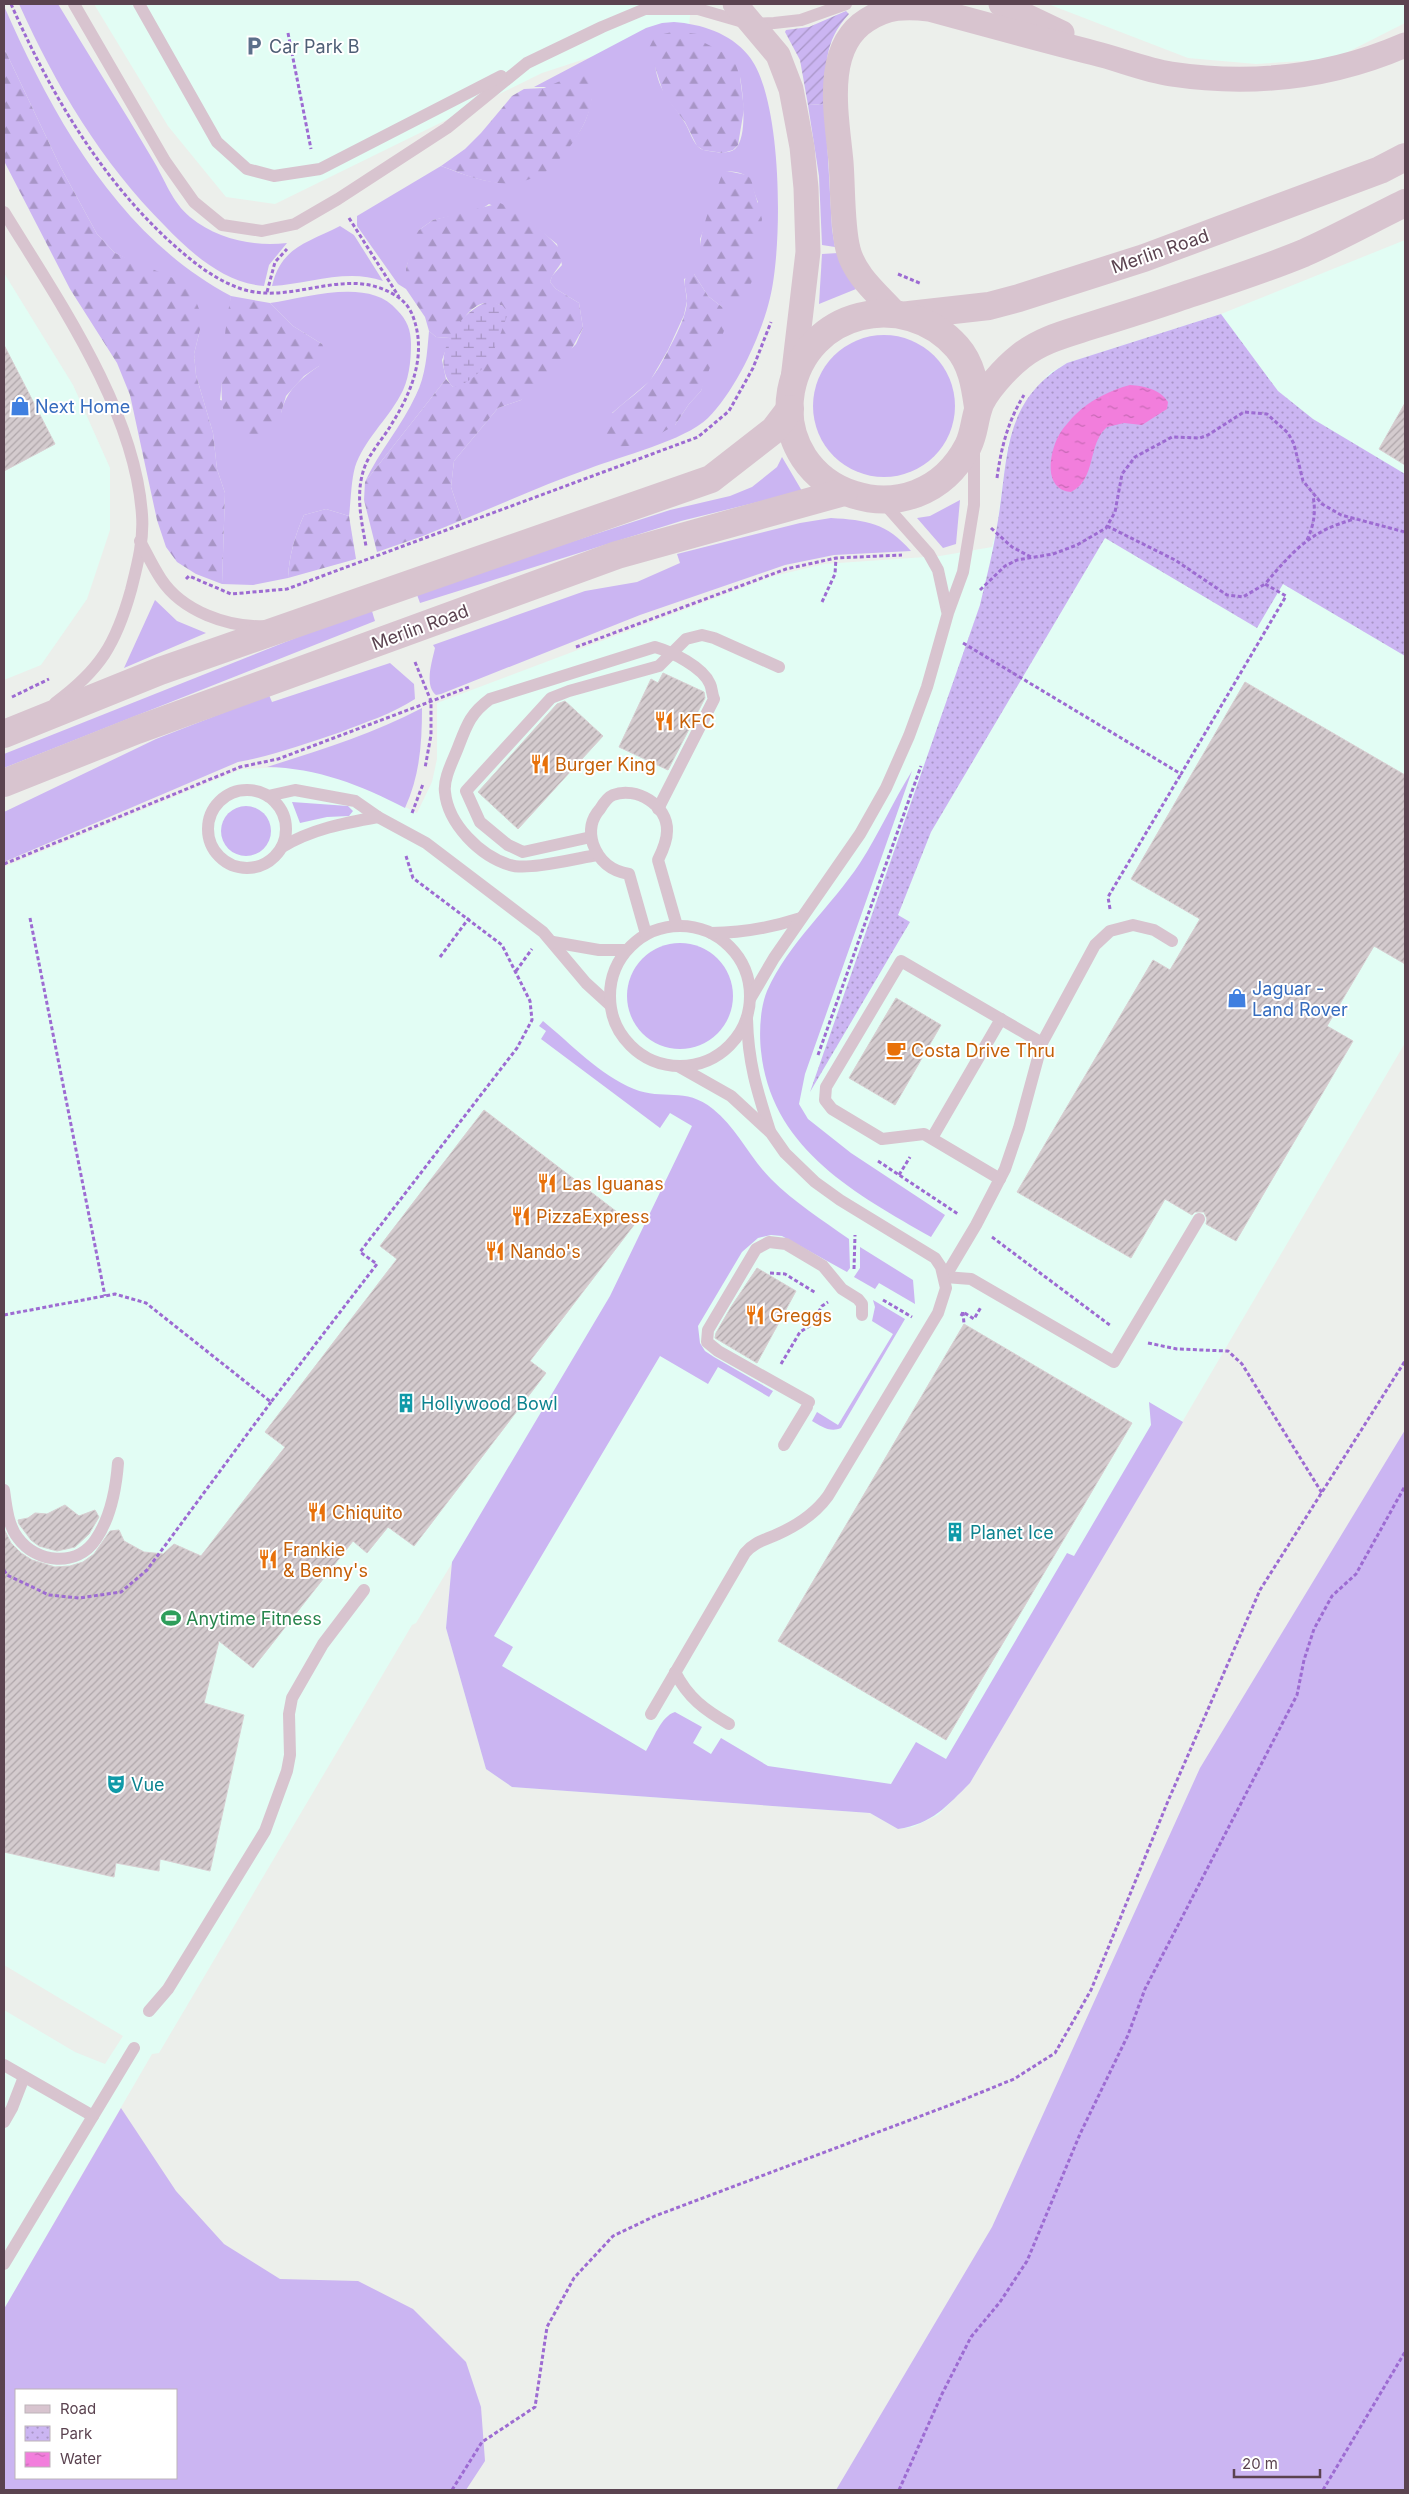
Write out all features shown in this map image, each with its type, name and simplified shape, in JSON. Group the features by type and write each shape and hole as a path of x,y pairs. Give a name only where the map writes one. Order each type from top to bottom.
{"street":[{"path":"735,4 778,55 791,89 802,147 806,188 808,252 791,399 794,435 805,458 822,478 844,492 862,498 882,501 912,496 939,483 960,462 974,435 978,407 973,376 959,349 936,328 901,314 860,276 848,250 837,111 839,57 857,26 891,8 907,6 998,15 1116,58 1169,74 1252,80 1341,68 1405,45"},
{"name":"Merlin Road","path":"791,399 801,362 817,339 840,323 867,314 901,314 989,306 1019,298 1144,258 1380,170 1405,157"},
{"path":"978,407 999,378 1020,357 1040,342 1175,299 1304,253 1405,203"},
{"path":"15,729 160,671 711,479 774,430 791,399"},
{"name":"Merlin Road","path":"4,783 137,730 617,556 844,492"},
{"path":"4,796 137,730"}],"lane":[{"path":"74,4 165,162 194,202 222,225 262,231 295,224 338,199 447,128 527,63"},
{"path":"138,4 218,142 247,169 274,176 320,169 527,63 602,27 645,9 698,9 750,24 801,20 846,4"},
{"path":"945,4 998,15"},
{"path":"4,212 110,392 131,458 142,516 139,559 126,607 104,656 82,683 15,729"},
{"path":"750,998 801,918 843,860 886,788 928,686 948,613 963,572 969,541 974,505 974,435"},
{"path":"882,501 929,554 938,570 948,613"},
{"path":"140,541 161,580 183,602 217,620 258,626 292,625"},
{"path":"591,837 523,852 508,845 480,822 466,790 551,698 569,691 659,666 686,639 702,635 714,638 779,667"},
{"path":"597,855 533,865 512,866 490,855 468,838 452,818 444,791 450,769 468,722 476,710 490,699 655,647 672,652 693,666 710,682 714,700 658,809"},
{"path":"282,847 286,824 277,803 268,796 247,789 225,795 210,813 207,825 208,838 213,850 221,859 231,865 244,868 256,867 268,862 282,847 304,834 332,826 378,817"},
{"path":"268,796 295,790 355,801 378,817 426,843 553,942 586,983 610,1004"},
{"path":"646,934 629,874 609,867 597,855 591,837 593,817 611,796 630,792 648,798 664,815 667,831 658,860 677,926"},
{"path":"711,933 741,933 767,929 801,918"},
{"path":"945,1277 976,1225 1000,1179 1019,1128 1042,1043 1095,945 1114,929 1132,925 1146,927 1172,941"},
{"path":"677,926 694,927 711,933 726,943 739,958 748,978 750,998 746,1017 736,1039 710,1060 688,1066 666,1065 646,1058 628,1044 616,1026 610,1004 610,985 616,966 626,950 646,934 661,928 677,926"},
{"path":"553,942 599,950 626,950"},
{"path":"1000,1179 924,1134 882,1139 832,1110 825,1100 826,1087 901,961 1042,1043"},
{"path":"746,1017 751,1071 771,1133"},
{"path":"932,1138 1001,1019"},
{"path":"651,1714 751,1546 798,1524 821,1506 828,1496 938,1313 946,1288 942,1267 928,1252 840,1200 815,1182 785,1153 771,1133 720,1088 678,1066"},
{"path":"945,1277 971,1279 1114,1362 1199,1220"},
{"path":"784,1445 808,1404 718,1351 707,1342 708,1330 756,1249 769,1242 786,1244 815,1262 829,1272 842,1290 858,1299 862,1304 862,1315"},
{"path":"4,1490 8,1513 16,1537 29,1550 45,1558 64,1559 81,1553 95,1541 109,1512 118,1463"},
{"path":"149,2011 168,1990 265,1830 287,1772 290,1755 289,1714 292,1698 323,1644 364,1590"},
{"path":"676,1672 682,1686 696,1702 729,1724"},
{"path":"4,2264 134,2048"},
{"path":"4,2065 93,2116"},
{"path":"4,2122 12,2108 24,2076"}],"path":[{"path":"11,4 24,34 68,116 108,176 172,243 208,272 223,281 250,292 294,292 348,282 373,284 399,297"},
{"path":"288,33 311,147"},
{"path":"340,222 348,217"},
{"path":"354,226 412,314 416,329 418,357 414,380 405,402 372,453 361,482 359,501 366,546"},
{"path":"267,292 275,262 289,247"},
{"path":"897,273 904,278 927,286"},
{"path":"173,593 189,576 231,594 287,590 698,438 729,410 753,368 772,318"},
{"path":"997,481 1000,452 1012,415 1029,387"},
{"path":"977,587 975,596 1005,566 1017,560 1033,558 1077,546 1092,538 1107,526 1116,512 1122,474 1136,457 1172,437 1200,438 1208,435 1220,429 1236,415 1244,412 1266,414 1288,433 1294,444 1303,481 1313,496 1330,509 1355,519 1392,526 1405,532"},
{"path":"1107,526 1175,560 1227,595 1243,597 1265,584 1306,540 1313,528 1315,518 1313,496"},
{"path":"969,541 989,541 992,518"},
{"path":"1306,540 1318,532 1355,519"},
{"path":"991,528 1012,547 1033,558"},
{"path":"571,649 786,569 836,558 929,554"},
{"path":"822,602 835,574 836,558"},
{"path":"1114,929 1108,897 1286,596 1265,584"},
{"path":"964,637 962,645 1181,774"},
{"path":"4,702 55,676"},
{"path":"4,864 240,767 278,759 478,684"},
{"path":"816,1063 923,762"},
{"path":"30,918 105,1296"},
{"path":"440,957 470,918"},
{"path":"4,1570 7,1575 49,1595 79,1598 121,1592 147,1570 271,1402 377,1264 360,1252 500,1068"},
{"path":"875,1159 976,1225 1128,1339 1177,1349 1228,1351 1242,1364 1322,1493"},
{"path":"851,1275 854,1270 856,1235"},
{"path":"770,1273 784,1274 830,1301 822,1306 811,1325 800,1332 781,1364 788,1368"},
{"path":"4,1315 116,1294 146,1303 271,1402"},
{"path":"963,1312 974,1319 983,1304"},
{"path":"960,1318 963,1312"},
{"path":"963,1312 964,1324"},
{"path":"452,2490 482,2442 535,2406 547,2327 574,2278 613,2236 655,2216 1005,2083 1055,2053 1091,1990 1168,1801 1260,1590 1405,1361"},
{"path":"900,2490 942,2394 971,2337 1000,2302 1027,2260 1080,2134 1128,2035 1145,1989 1297,1695 1304,1660 1314,1628 1332,1596 1356,1574 1405,1486"},
{"path":"1323,2490 1405,2352"}],"shaded area":[{"path":"94,4 691,4 688,39 637,42 542,73 275,204 226,197 168,126"},
{"path":"1048,4 1405,4 1405,23 1334,59 1256,64 1188,58"},
{"path":"1405,240 1405,1043 970,1783 938,1815 913,1827 898,1829 870,1813 512,1787 486,1769 446,1628 452,1563 416,1623 412,1625 159,2053 152,2054 4,2309 4,2010 75,2052 105,2064 123,2036 4,1965 4,867 242,769 289,767 323,773 376,792 417,813 432,782 437,759 437,703 774,576 824,564 940,556 992,547 997,527 1008,444 1019,413 1031,394 1050,373 1067,363 1221,314"},
{"path":"4,273 73,385 110,468 110,530 87,599 41,665 4,680"}],"green space":[{"path":"19,4 58,4 141,140 178,205 190,217 212,231 236,240 261,244 287,243 269,265 264,286 249,284 235,279 222,273 197,256 165,226 120,176 82,122 48,64"},
{"path":"4,6 44,90 68,131 94,170 123,208 155,241 191,271 231,296 220,400 281,413 290,392 305,376 319,366 322,344 293,326 270,303 337,292 371,294 385,300 406,321 411,344 407,377 395,405 359,457 355,467 349,516 326,509 304,515 293,546 288,578 253,585 222,584 225,493 217,469 213,433 196,375 194,354 200,330 133,262 115,253 97,234 60,166 4,48"},
{"path":"846,11 849,14 834,35 830,45 826,67 825,104 808,105 800,60 785,32 786,30 809,27"},
{"path":"674,22 705,28 724,35 741,47 760,75 768,103 774,136 777,172 777,244 770,298 754,345 738,378 718,406 708,418 684,434 540,487 462,520 451,487 454,461 498,408 521,400 576,344 583,328 579,303 556,289 550,282 552,276 562,265 557,244 528,221 489,204 480,210 433,220 419,230 406,268 406,289 398,284 357,226 357,216 441,166 492,182 522,181 537,175 551,165 576,137 584,125 592,95 550,87 534,87 646,28 662,23","holes":["655,65 740,77 744,115 742,135 735,149 721,153 698,147 663,90","727,171 746,176 751,183 758,202 702,269 700,239","694,274 708,296 722,307 701,391 689,404 675,425 612,413 650,381 668,350 684,315 687,301 684,279"]},
{"path":"676,31 697,34 703,42 728,55 736,65 740,77 744,109 738,145 733,150 723,153 703,150 697,146 685,122 664,95 649,48 655,36"},
{"path":"4,48 60,166 97,234 115,253 180,281 192,291 199,309 200,330 194,354 196,375 213,433 217,469 225,493 222,584 196,574 177,562 166,547 157,520 130,395 117,363 70,289 4,161"},
{"path":"589,75 592,87 592,101 588,114 575,140 547,171 515,183 496,183 477,179 441,166 465,149 512,96 524,89 544,88 572,76"},
{"path":"825,104 832,229 835,247 822,245 819,176 808,105"},
{"path":"727,171 747,175 751,179 762,219 752,281 746,294 735,302 725,304 711,290 703,274 700,258 704,225 722,174"},
{"path":"500,203 535,226 564,255 550,282 556,289 579,303 583,328 564,363 538,390 521,400 498,408 454,461 451,487 462,520 377,552 364,500 365,482 446,379 453,387 503,306 485,303 477,306 471,310 450,338 436,337 429,331 425,317 406,289 406,269 413,240 419,230 433,220"},
{"path":"340,226 354,235 383,281 369,277 342,276 272,286 276,273 289,254 306,242"},
{"path":"838,253 856,289 819,304 822,254"},
{"path":"687,274 694,274 708,296 722,307 727,323 701,391 689,404 675,425 641,445 615,447 608,444 602,437 603,428 607,420 653,377 677,333 686,306 685,284"},
{"path":"231,296 270,303 293,326 322,344 326,353 319,366 304,376 286,396 281,413 270,434 247,436 236,432 228,423 224,413 221,381 222,361"},
{"path":"491,301 503,306 508,313 495,347 490,358 475,376 465,383 453,387 446,376 444,363 445,349 458,324 468,313"},
{"path":"1221,314 1278,391 1313,419 1405,474 1405,656 1283,584 1257,628 1105,538 931,832 898,915 910,922 810,1092 980,605 995,536 1011,435 1029,396 1045,379 1067,363"},
{"path":"429,331 436,337 450,338 442,360 446,379 365,482 404,417 422,380 426,364"},
{"path":"884,335 898,336 911,340 924,347 934,356 943,366 950,379 954,392 954,420 950,433 943,446 934,456 924,465 911,472 898,476 884,477 870,476 857,472 844,465 834,456 825,446 818,433 814,420 813,406 814,392 818,379 825,366 834,356 844,347 857,340 870,336"},
{"path":"782,457 802,491 681,521 420,603 416,592 670,510 730,496 752,487 777,467"},
{"path":"960,500 956,544 943,548 917,518 930,516"},
{"path":"326,509 349,516 356,559 288,578 293,546 304,515"},
{"path":"831,518 855,520 875,525 893,534 911,551 834,555 785,565 640,615 441,694 436,695 432,691 430,679 435,648 433,645 585,591 637,582 680,563 677,554 800,523"},
{"path":"155,600 177,621 206,633 124,668"},
{"path":"371,608 375,621 4,768 4,754"},
{"path":"390,663 414,684 415,699 397,709 315,741 277,753 238,762 4,862 4,812 156,739 269,695 272,702"},
{"path":"422,708 417,771 405,808 372,792 338,779 321,774 267,767 365,734"},
{"path":"912,771 805,1074 799,1104 808,1119 851,1153 945,1215 931,1237 873,1203 846,1184 821,1164 799,1141 781,1115 768,1085 760,1044 763,1005 767,991 776,973 798,941 860,863"},
{"path":"292,802 348,806 353,811 349,816 327,817 300,823"},
{"path":"241,806 251,806 264,813 271,826 271,836 264,849 251,856 241,856 232,852 225,845 221,836 221,826 225,817 232,810"},
{"path":"680,943 700,947 717,959 729,976 733,996 729,1016 717,1033 700,1045 680,1049 660,1045 643,1033 631,1016 627,996 631,976 643,959 660,947"},
{"path":"543,1021 586,1058 621,1083 645,1092 693,1098 713,1109 729,1125 771,1179 799,1203 849,1239 850,1268 847,1272 782,1236 771,1235 758,1238 742,1252 698,1326 700,1343 705,1351 714,1357 773,1391 769,1397 718,1367 708,1384 660,1356 494,1636 513,1647 502,1666 646,1751 662,1723 670,1714 675,1712 702,1727 693,1743 711,1754 721,1738 768,1766 891,1784 916,1742 946,1759 1067,1553 1074,1556 1151,1425 1149,1402 1183,1422 970,1783 938,1813 920,1823 898,1829 870,1813 512,1787 486,1769 446,1628 452,1562 610,1296 692,1126 670,1113 660,1128 541,1039 546,1031 539,1026"},
{"path":"860,1247 913,1280 915,1304 879,1283 875,1289 854,1277 860,1268"},
{"path":"873,1300 905,1319 841,1428 833,1430 826,1428 812,1421 817,1412 838,1425 893,1334 872,1321 875,1307"},
{"path":"1405,1430 1405,2490 836,2490 992,2227 1200,1768"},
{"path":"121,2108 176,2191 224,2244 280,2279 358,2281 413,2309 466,2362 481,2407 485,2461 466,2490 4,2490 4,2309"}],"water":[{"path":"1130,385 1146,387 1161,394 1168,402 1167,409 1142,425 1124,423 1107,427 1097,442 1085,479 1071,492 1062,490 1052,478 1051,469 1055,443 1061,432 1074,416 1088,404 1108,393"}],"building":[{"name":"Next Home","path":"4,345 55,444 4,471"},
{"path":"1405,403 1405,465 1379,449"},
{"name":"KFC","path":"663,673 704,692 705,698 668,770 619,747 651,679 658,683"},
{"name":"Jaguar - Land Rover","path":"1245,682 1405,775 1405,964 1374,946 1327,1026 1353,1041 1236,1241 1206,1224 1207,1219 1204,1212 1195,1212 1192,1215 1165,1199 1131,1258 1017,1192 1153,960 1170,970 1200,919 1131,879"},
{"name":"Burger King","path":"565,701 603,736 518,829 478,792 557,704"},
{"name":"Costa Drive Thru","path":"896,998 941,1025 895,1105 849,1078"},
{"path":"484,1110 634,1225 530,1361 546,1373 414,1546 388,1527 367,1553 353,1541 253,1668 219,1641 204,1703 244,1715 210,1871 160,1859 159,1871 116,1863 114,1877 4,1852 4,1529 11,1543 21,1553 32,1560 55,1567 70,1566 83,1562 94,1554 110,1531 119,1530 124,1541 144,1552 163,1554 174,1544 201,1556 285,1447 265,1432 397,1259 380,1246"},
{"name":"Greggs","path":"757,1268 796,1291 757,1363 715,1338 731,1307"},
{"name":"Planet Ice","path":"964,1324 1132,1423 946,1740 778,1641"},
{"path":"65,1505 79,1516 95,1510 99,1517 89,1534 75,1547 57,1551 39,1546 31,1540 19,1524 18,1520 28,1518 35,1513 47,1514"}],"place":[{"name":"Car Park B","path":"254,46"},
{"name":"Next Home","path":"20,406"},
{"name":"KFC","path":"664,721"},
{"name":"Burger King","path":"540,764"},
{"name":"Jaguar - Land Rover","path":"1237,998"},
{"name":"Costa Drive Thru","path":"896,1050"},
{"name":"Las Iguanas","path":"547,1183"},
{"name":"PizzaExpress","path":"521,1216"},
{"name":"Nando's","path":"495,1251"},
{"name":"Greggs","path":"755,1315"},
{"name":"Hollywood Bowl","path":"406,1403"},
{"name":"Chiquito","path":"317,1512"},
{"name":"Planet Ice","path":"955,1532"},
{"name":"Frankie & Benny's","path":"268,1559"},
{"name":"Anytime Fitness","path":"171,1618"},
{"name":"Vue","path":"116,1784"}]}
